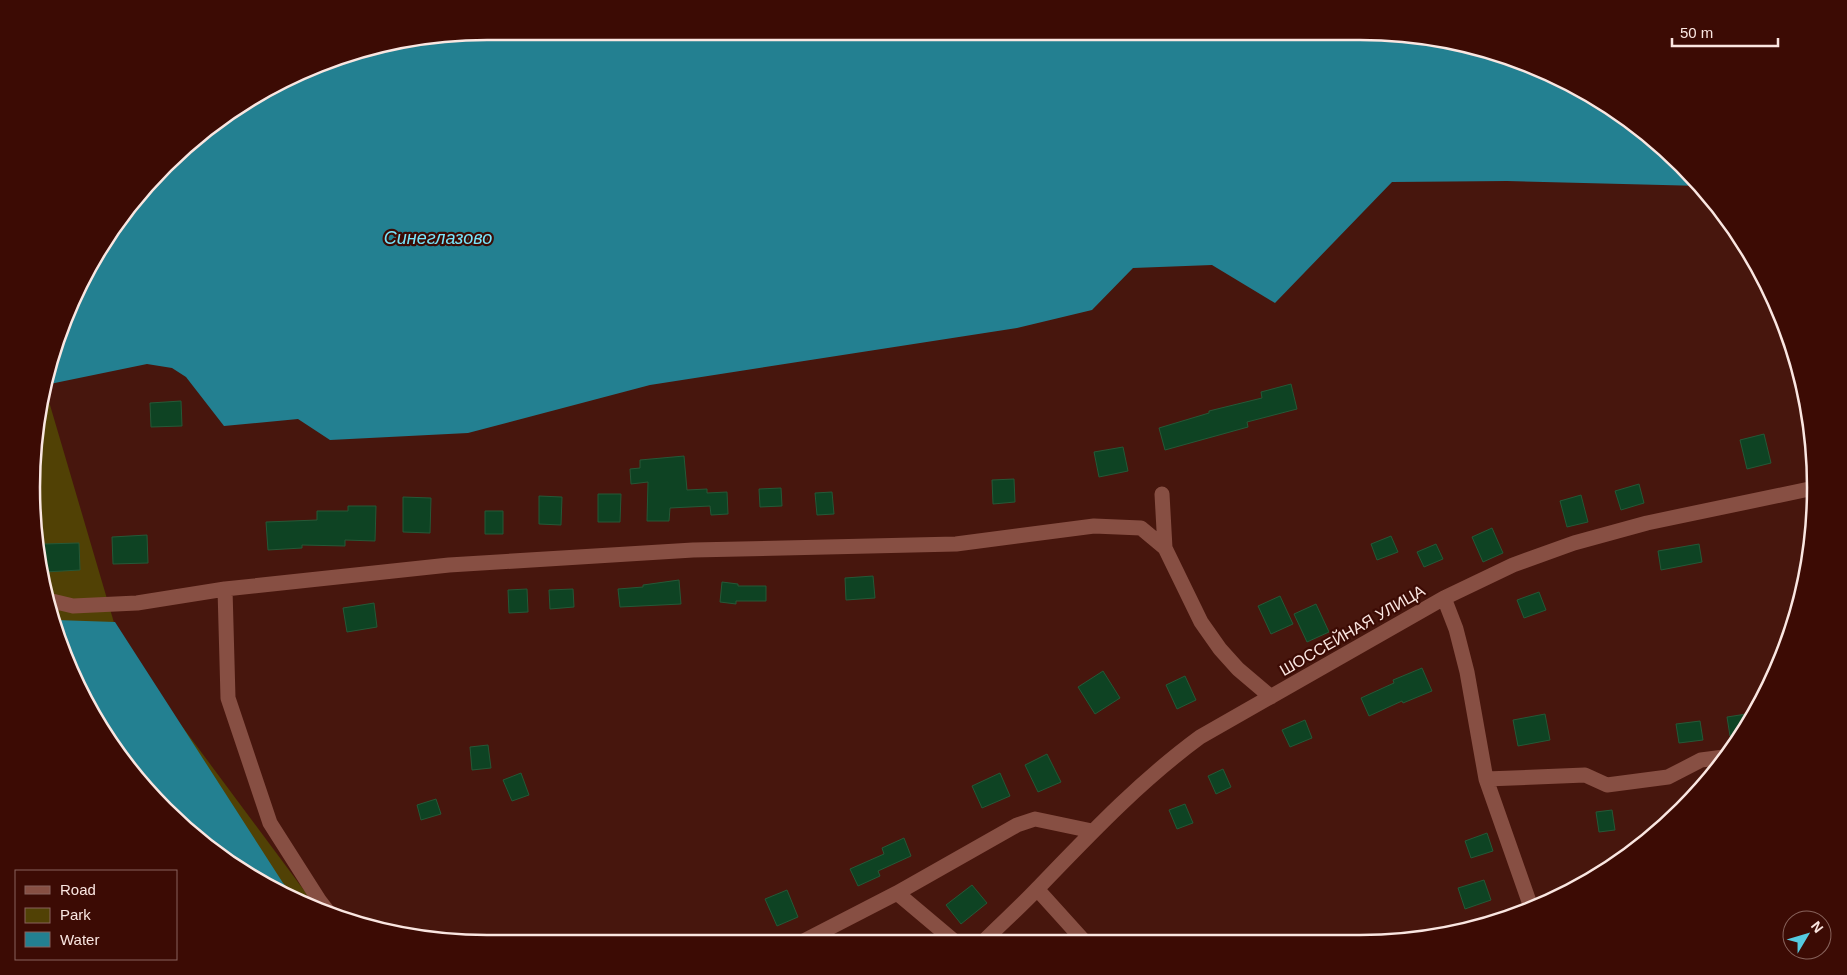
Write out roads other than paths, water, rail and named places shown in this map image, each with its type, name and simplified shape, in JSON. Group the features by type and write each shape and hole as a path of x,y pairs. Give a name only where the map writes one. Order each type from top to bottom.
{"street":[{"name":"ШОССЕЙНАЯ УЛИЦА","path":"990,935 1092,831 1168,760 1200,737 1444,598 1513,565 1574,543 1647,523 1807,489"},
{"path":"1162,494 1165,548 1201,622 1220,649 1238,669 1272,697"},
{"path":"55,602 73,606 138,604 225,589 450,565 693,550 956,544 1094,526 1141,528 1165,548"},
{"path":"225,589 228,698 270,823 321,903"},
{"path":"1444,598 1456,629 1467,672 1486,779 1529,902"},
{"path":"1486,779 1585,775 1606,785 1668,777 1701,760 1717,757"},
{"path":"816,935 897,893 1017,825 1035,819 1092,831"},
{"path":"1037,889 1079,935"},
{"path":"897,893 947,935"}],"water":[{"name":"Синеглазово","path":"488,40 1360,40 1418,44 1475,55 1531,74 1557,86 1608,115 1632,132 1655,151 1690,186 1507,181 1392,182 1275,303 1212,265 1133,268 1092,310 1017,328 650,385 468,433 330,440 298,419 224,426 186,377 172,368 147,364 53,383 74,316 86,290 115,239 151,192 192,151 215,132 239,115 290,86 316,74 372,55 429,44"},
{"path":"61,620 115,622 287,888 239,860 215,843 192,824 151,783 115,736 100,711 74,659"}]}
